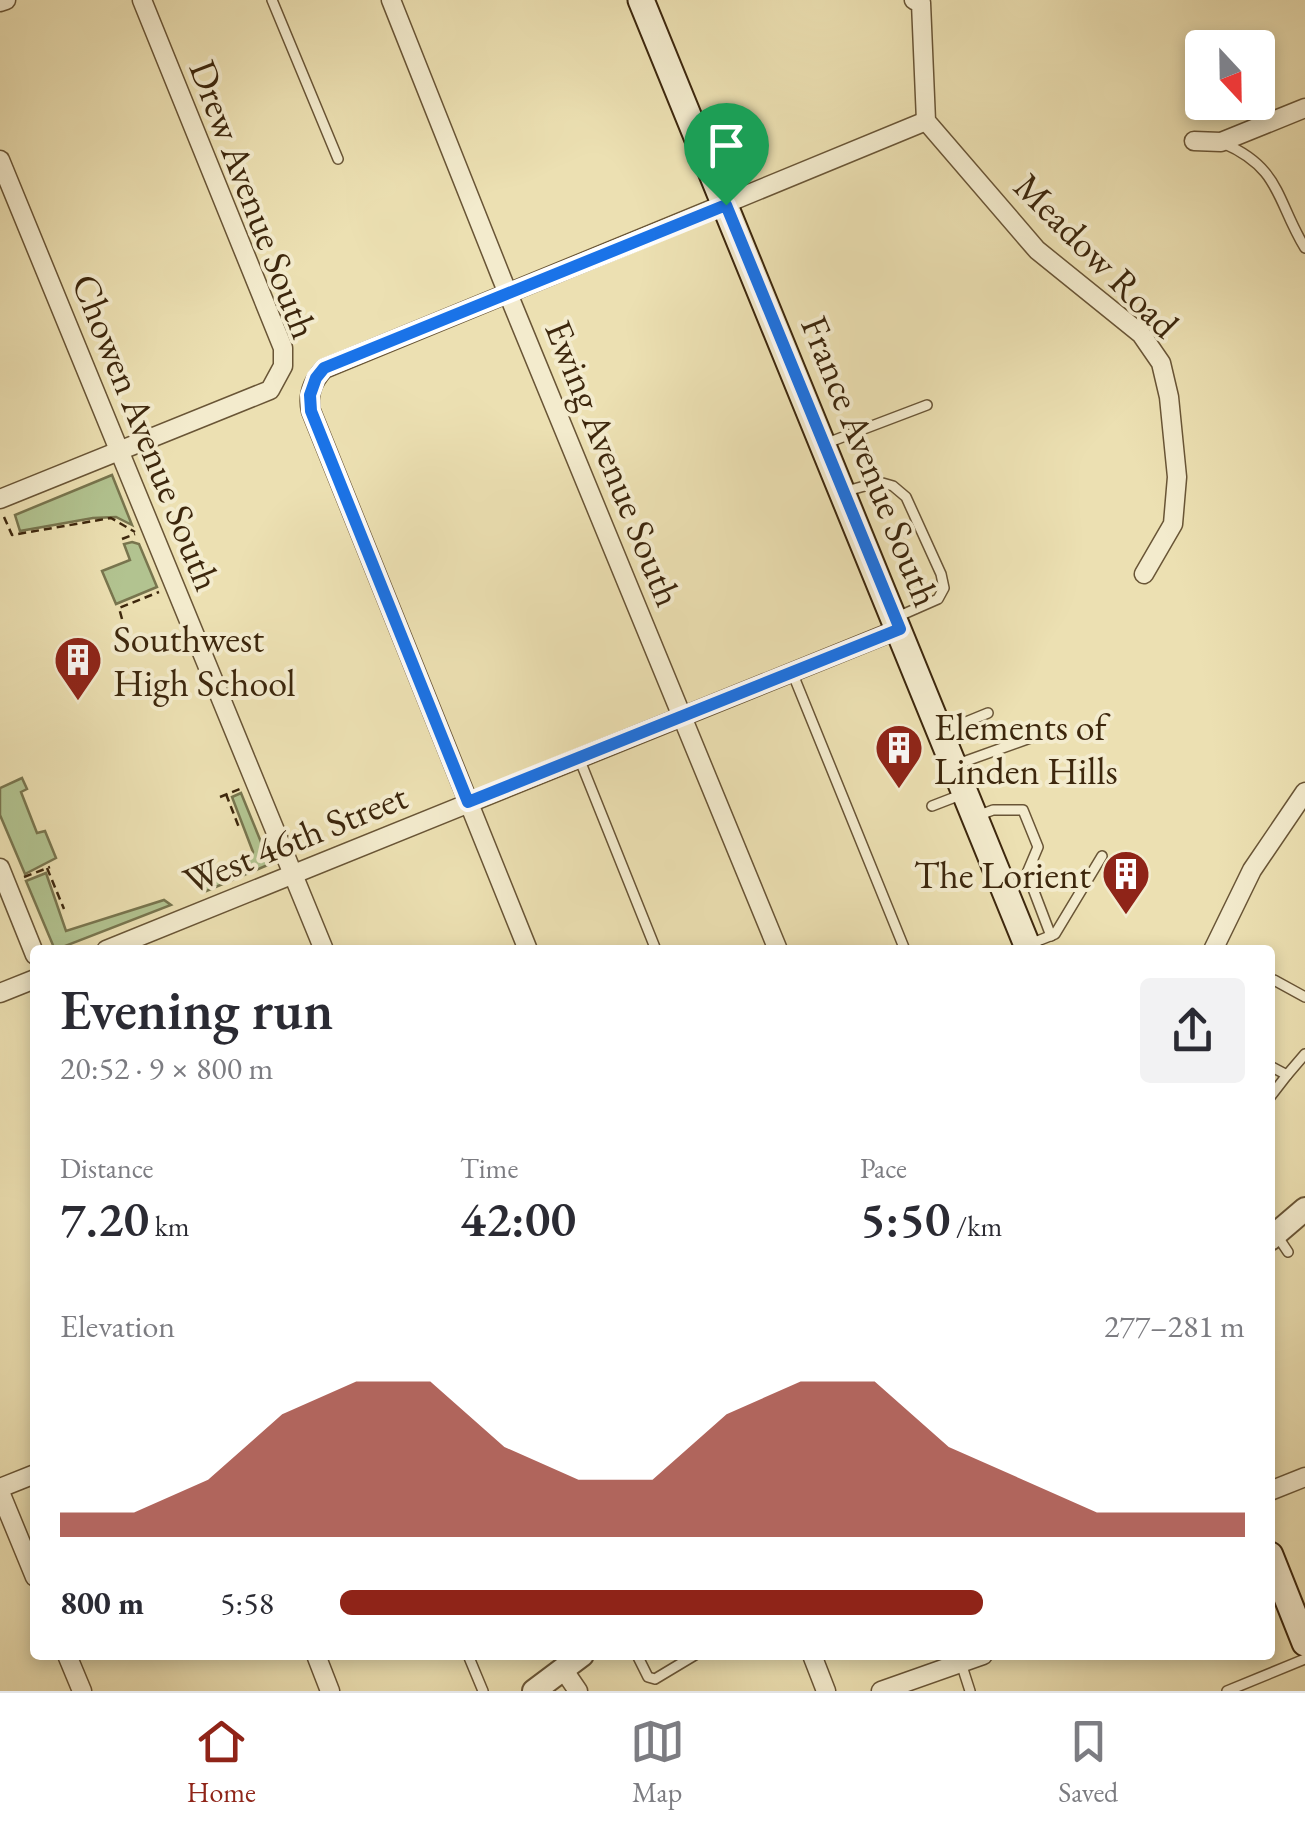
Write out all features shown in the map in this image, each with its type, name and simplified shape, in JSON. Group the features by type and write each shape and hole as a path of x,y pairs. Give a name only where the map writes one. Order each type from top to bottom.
{"main road":[{"name":"France Avenue South","path":"642,0 970,805 1036,943"},
{"path":"1275,1568 1305,1643"}],"street":[{"name":"Drew Avenue South","path":"120,451 270,390 282,366 283,348 142,0"},
{"name":"Ewing Avenue South","path":"391,0 776,945"},
{"path":"508,294 926,120 919,1"},
{"path":"1194,141 1221,142 1305,108"},
{"name":"Meadow Road","path":"926,120 1037,250 1141,334 1161,363 1177,477 1173,524 1144,574"},
{"name":"Chowen Avenue South","path":"0,160 322,945"},
{"name":"Drew Avenue South","path":"508,294 324,368 313,385 311,411 526,945"},
{"path":"2,508 120,451"},
{"name":"West 46th Street","path":"118,945 792,672 897,624"},
{"path":"1215,945 1252,870 1305,792"},
{"path":"0,868 31,945"},
{"path":"0,993 30,981"},
{"path":"1278,1242 1305,1210"},
{"path":"30,1476 0,1490 30,1565"},
{"path":"1275,1489 1305,1477"},
{"path":"69,1660 82,1691"},
{"path":"318,1660 330,1691"},
{"path":"814,1660 826,1691"},
{"path":"881,1691 967,1660"},
{"path":"534,1691 573,1662 578,1691"}],"lane":[{"path":"272,0 338,159"},
{"path":"1221,142 1244,152 1270,175 1305,248"},
{"path":"822,445 928,406"},
{"path":"842,492 879,482 906,497 942,574 944,588 938,599 897,624"},
{"path":"792,672 903,945"},
{"path":"942,732 988,714"},
{"path":"955,765 1033,737"},
{"path":"578,758 654,945"},
{"path":"932,806 1024,810 1038,846 1027,873 1036,943 1055,934 1102,856"},
{"path":"1275,981 1305,996"},
{"path":"1275,1090 1286,1075 1301,1067 1305,1054"},
{"path":"1275,1069 1286,1075"},
{"path":"1228,1691 1305,1659"},
{"path":"470,1660 484,1691"},
{"path":"640,1660 648,1677 655,1679 686,1660"},
{"path":"961,1662 970,1691"}],"path":[{"path":"2,508 12,535 114,518 137,534 122,539"},
{"path":"122,620 119,608 160,591"},
{"path":"220,797 242,788"},
{"path":"226,794 240,830"},
{"path":"23,878 48,867 64,909"}],"green space":[{"path":"112,475 132,525 116,517 93,518 20,531 15,515"},
{"path":"124,544 139,544 157,587 116,604 102,571 130,560"},
{"path":"22,778 27,789 21,792 37,833 45,831 56,858 25,874 0,815 0,788"},
{"path":"241,793 270,864 204,892 202,885 245,867 253,852 232,797"},
{"path":"46,873 66,931 164,900 171,905 68,945 53,945 26,881"}],"place":[{"name":"Southwest High School","path":"78,702"},
{"name":"Elements of Linden Hills","path":"899,790"},
{"name":"The Lorient","path":"1126,916"}],"route":[{"path":"726,205 900,629 468,802 311,411 310,395 316,378 324,368 726,205"}]}
